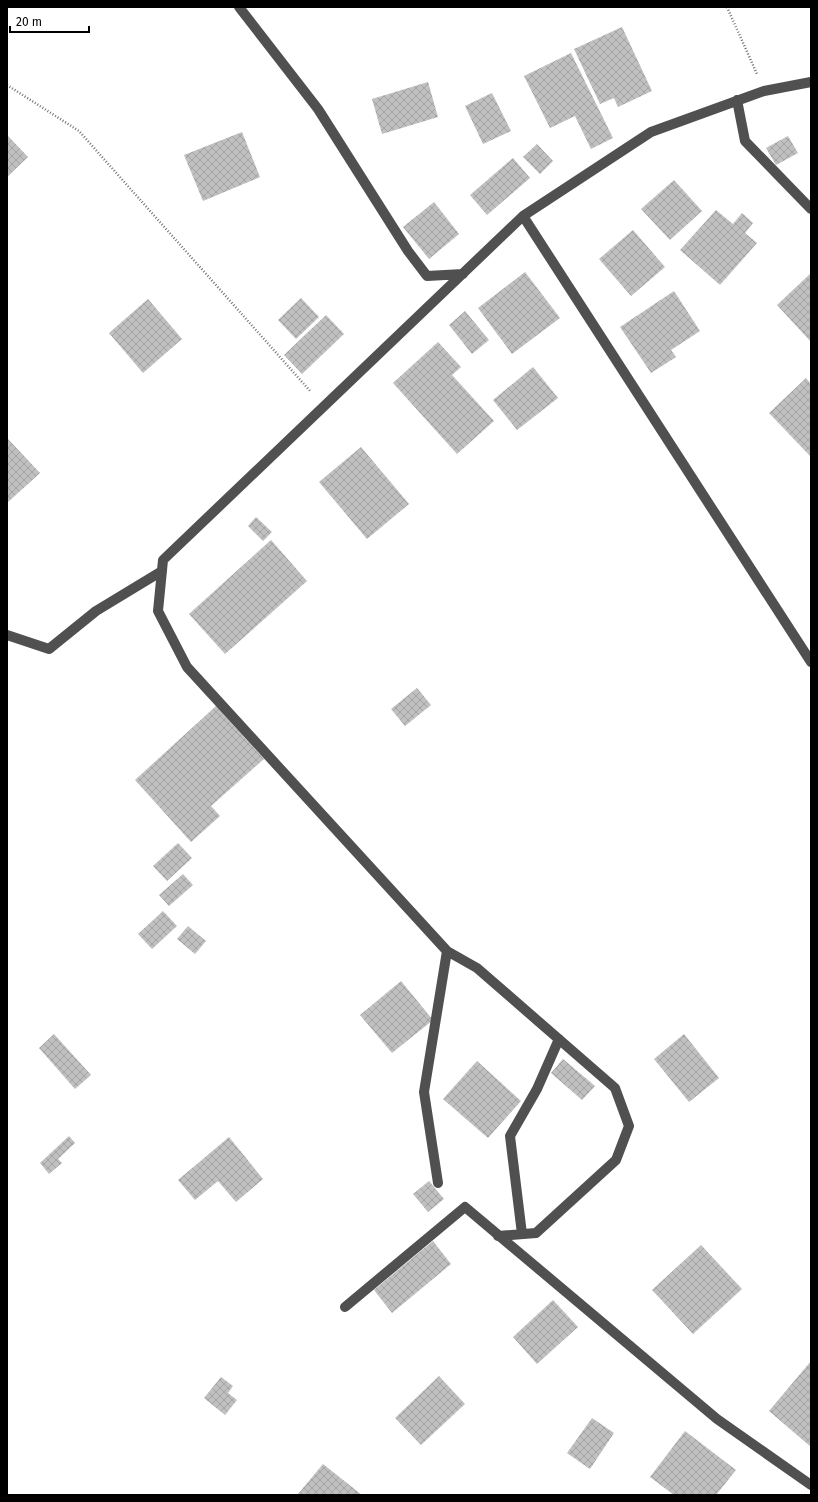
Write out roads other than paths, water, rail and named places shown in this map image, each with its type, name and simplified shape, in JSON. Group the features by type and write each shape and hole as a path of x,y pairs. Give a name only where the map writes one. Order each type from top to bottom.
{"street":[{"path":"239,7 318,109 408,251 427,276 463,274"},
{"path":"498,1236 536,1233 616,1160 629,1126 615,1088 477,968 447,951 187,667 158,611 162,560 523,216 651,132 764,91 811,82"},
{"path":"737,100 745,141 811,209"},
{"path":"523,216 811,662"},
{"path":"7,635 49,649 96,611 162,571"},
{"path":"438,1183 424,1092 447,951"},
{"path":"522,1234 510,1136 537,1090 559,1039"},
{"path":"345,1308 465,1207 717,1419 811,1485"}]}
